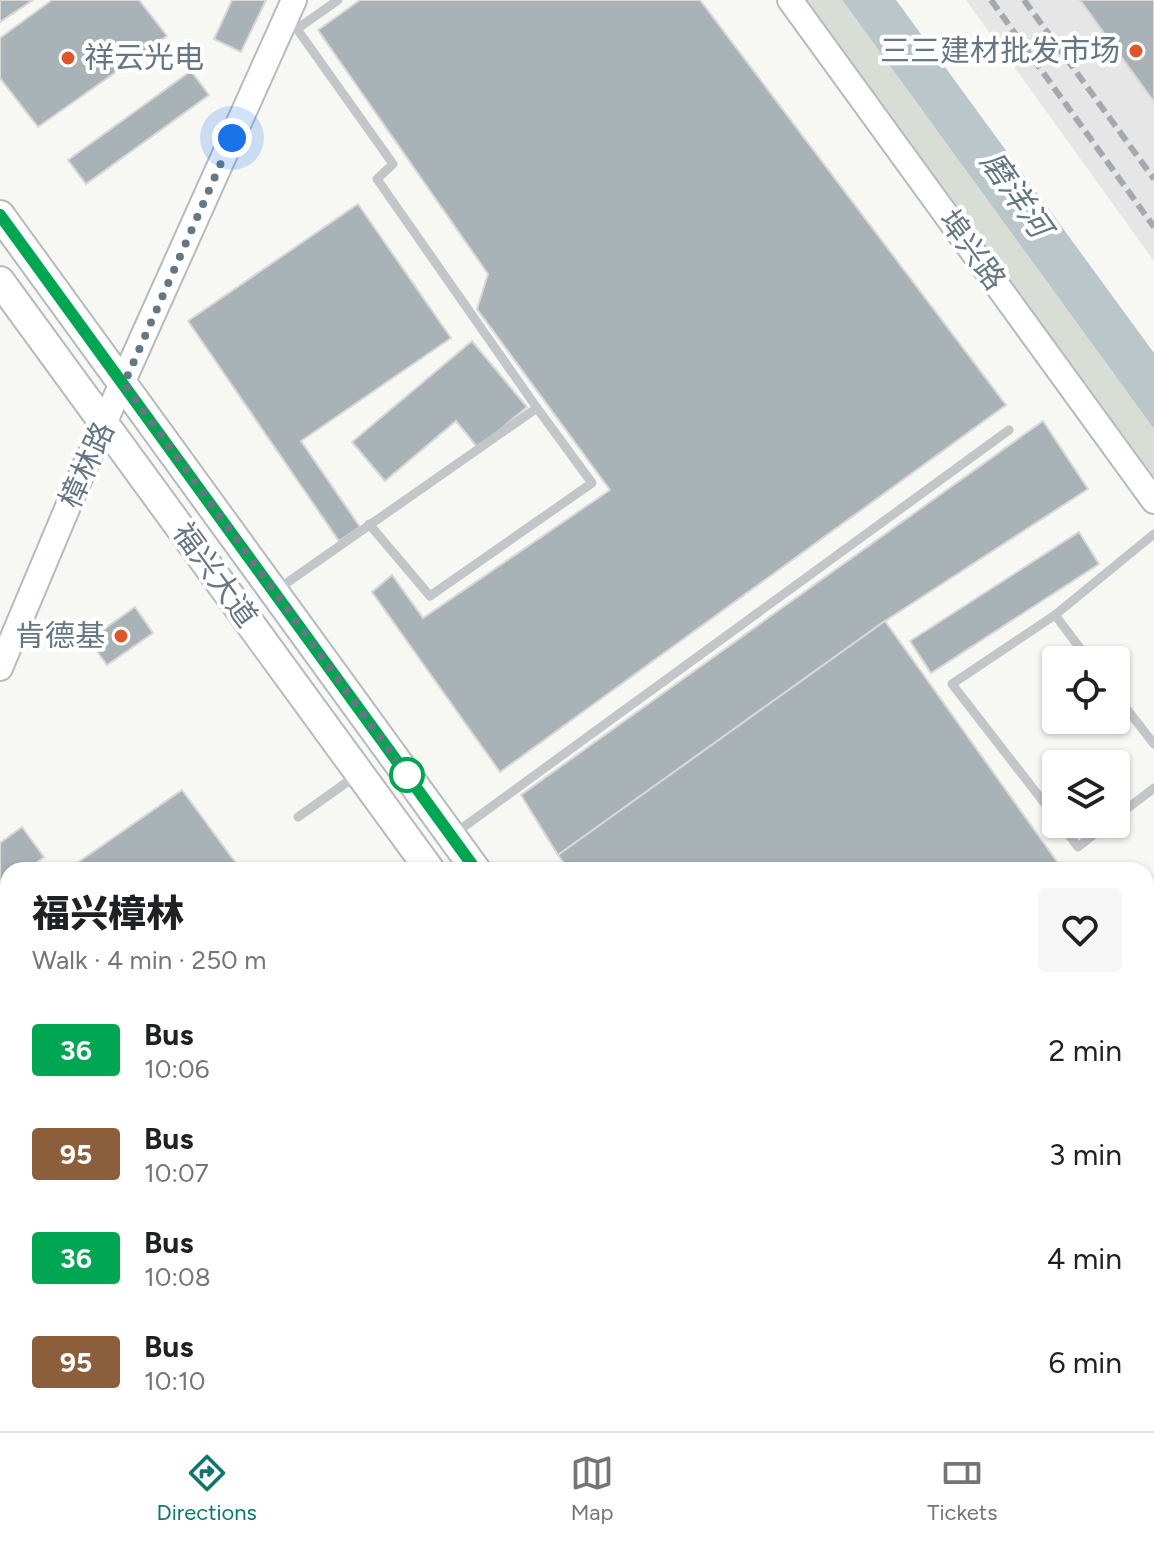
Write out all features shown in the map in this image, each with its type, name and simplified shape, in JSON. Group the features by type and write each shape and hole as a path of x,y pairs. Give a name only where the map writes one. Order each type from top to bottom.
{"main road":[{"name":"福兴大道","path":"0,215 470,862"},
{"name":"福兴大道","path":"0,281 424,862"}],"street":[{"name":"樟林路","path":"0,668 105,423 294,0"},
{"name":"埠兴路","path":"790,0 1154,501"}],"lane":[{"path":"338,0 297,29 393,164 377,179 592,483 430,596 369,524"},
{"path":"275,591 537,408"},
{"path":"451,836 1009,430"},
{"path":"1042,800 952,684 1055,615 1154,534"},
{"path":"1055,615 1078,646"},
{"path":"1130,713 1154,744"},
{"path":"298,817 360,773"},
{"path":"1130,806 1154,788"},
{"path":"1071,838 1078,847 1089,838"}],"shaded area":[{"path":"797,0 842,0 1154,429 1154,491"},
{"path":"966,0 1154,0 1154,261"}],"water":[{"name":"磨洋河","path":"842,0 896,0 1154,353 1154,429"}],"building":[{"name":"祥云光电","path":"0,0 33,0 0,22"},
{"name":"祥云光电","path":"52,0 139,0 167,36 38,127 0,78 0,38"},
{"path":"232,0 266,0 241,52 214,39"},
{"path":"360,0 700,0 1006,405 500,772 372,592 392,575 423,618 610,490 477,309 488,274 318,30"},
{"name":"三三建材批发市场","path":"1080,0 1154,0 1154,102"},
{"path":"191,71 209,95 86,184 68,160"},
{"path":"358,204 451,338 301,441 360,527 339,541 188,321"},
{"path":"472,341 527,407 478,448 456,421 385,481 352,442"},
{"path":"1043,421 1088,489 885,621 558,855 521,795"},
{"path":"1079,532 1099,564 931,673 910,641"},
{"name":"肯德基","path":"135,607 153,633 107,665 89,640"},
{"path":"885,621 1057,862 563,862 558,855"},
{"path":"182,790 235,862 78,862"},
{"path":"22,827 44,857 37,862 0,862 0,843"}],"railway":[{"path":"991,0 1154,227"},
{"path":"1024,0 1154,179"}],"bus line":[{"name":"36","path":"0,215 470,862"}],"place":[{"name":"三三建材批发市场","path":"1136,51"},
{"name":"祥云光电","path":"68,58"},
{"name":"肯德基","path":"121,636"}],"route":[{"path":"232,138 124,384 416,787 407,775"}]}
